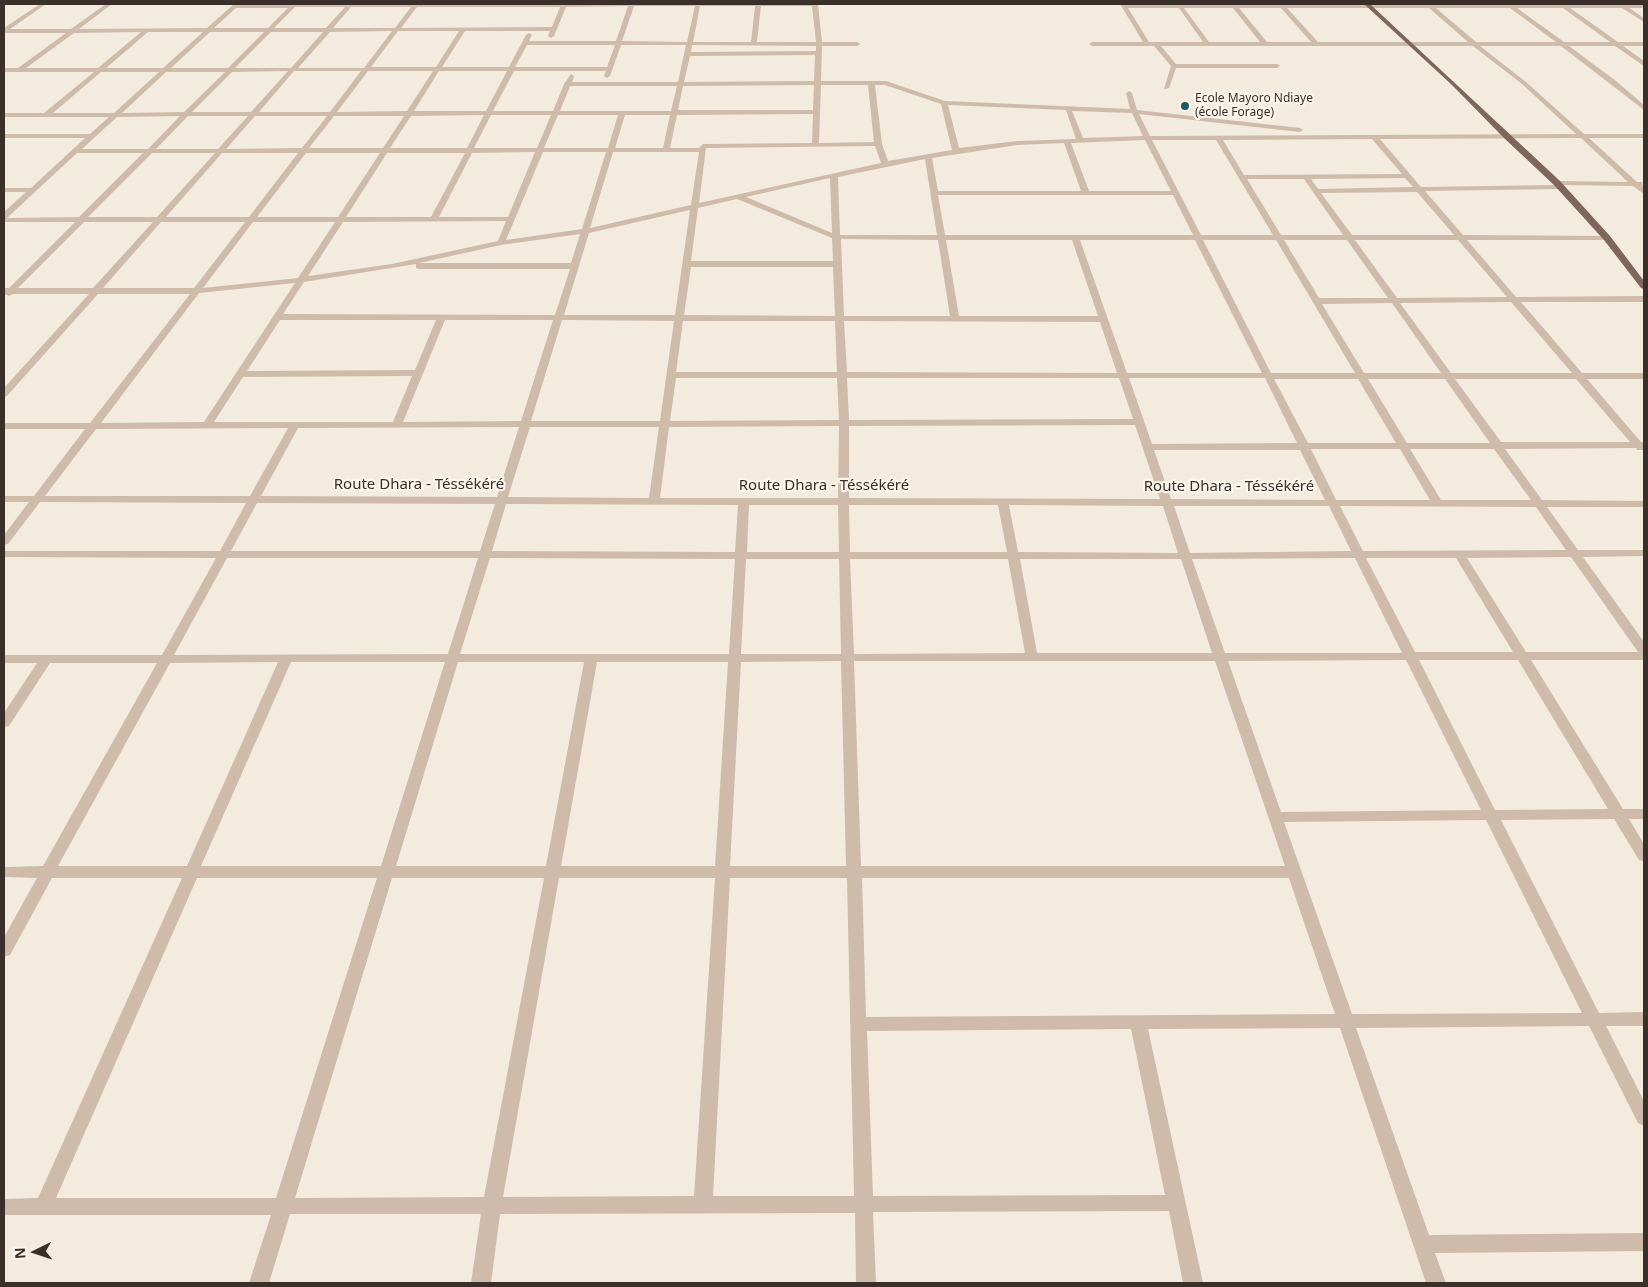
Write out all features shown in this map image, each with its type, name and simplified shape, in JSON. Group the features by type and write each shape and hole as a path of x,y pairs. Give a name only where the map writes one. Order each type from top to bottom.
{"main road":[{"path":"1368,5 1454,84 1558,185 1607,238 1644,286"}],"street":[{"path":"4,31 43,4"},
{"path":"19,70 109,4"},
{"path":"4,216 236,5 815,4 819,44 815,145"},
{"path":"4,299 8,291 294,5"},
{"path":"4,394 350,5"},
{"path":"4,542 415,5"},
{"path":"548,43 563,5"},
{"path":"604,84 632,5"},
{"path":"666,150 698,5"},
{"path":"754,42 758,5"},
{"path":"1124,5 1644,6"},
{"path":"1124,5 1147,44"},
{"path":"1180,5 1207,44"},
{"path":"1282,5 1316,44"},
{"path":"1430,5 1474,44 1524,83 1580,136 1644,192"},
{"path":"1510,5 1614,82 1644,108"},
{"path":"1562,5 1644,64"},
{"path":"1622,5 1644,20"},
{"path":"1235,6 1264,44"},
{"path":"46,115 146,30"},
{"path":"207,425 463,30"},
{"path":"434,220 532,30"},
{"path":"4,31 554,30"},
{"path":"525,43 754,42 857,44"},
{"path":"1092,44 1644,44"},
{"path":"1156,44 1174,66"},
{"path":"687,54 818,53"},
{"path":"1174,66 1277,66"},
{"path":"1166,88 1174,66"},
{"path":"501,243 574,69"},
{"path":"4,70 609,69"},
{"path":"871,82 878,144 885,164"},
{"path":"567,84 892,83 944,103 1134,112 1354,137"},
{"path":"1129,92 1134,112 1147,138 1644,1118"},
{"path":"944,103 956,151"},
{"path":"1068,108 1080,139"},
{"path":"4,115 817,112"},
{"path":"259,1283 622,113"},
{"path":"4,136 92,136"},
{"path":"8,291 196,291 302,279 392,266 501,243 586,231 928,156 956,151 1066,140 1218,137 1644,136"},
{"path":"1218,137 1437,502"},
{"path":"1374,137 1642,447"},
{"path":"1066,140 1086,193"},
{"path":"654,500 703,146 710,144 878,144"},
{"path":"75,150 703,150"},
{"path":"928,156 955,318"},
{"path":"834,176 844,423 843,501 866,1283"},
{"path":"1306,176 1644,651"},
{"path":"1242,177 1407,176"},
{"path":"1316,190 1419,190 1644,184"},
{"path":"4,190 32,190"},
{"path":"934,193 1175,193"},
{"path":"738,197 836,237 1607,238"},
{"path":"4,220 511,219"},
{"path":"1075,236 1436,1283"},
{"path":"687,264 837,264"},
{"path":"392,266 575,266"},
{"path":"1316,301 1644,299"},
{"path":"397,425 442,316"},
{"path":"277,317 1104,319"},
{"path":"240,374 418,373"},
{"path":"671,375 1644,376"},
{"path":"4,426 1139,422"},
{"path":"4,950 295,425"},
{"path":"1148,446 1496,444 1642,447"},
{"name":"Route Dhara - Téssékéré","path":"4,499 1538,502 1644,504"},
{"path":"703,1204 744,500"},
{"path":"1003,501 1032,658"},
{"path":"4,554 1185,556 1644,553"},
{"path":"1460,555 1644,856"},
{"path":"4,659 1523,658 1644,656"},
{"path":"4,723 46,658"},
{"path":"481,1283 492,1205 591,658"},
{"path":"43,1207 286,659"},
{"path":"1275,817 1644,814"},
{"path":"4,872 1294,872"},
{"path":"859,1024 1644,1019"},
{"path":"1138,1022 1174,1202 1193,1283"},
{"path":"4,1207 1174,1202"},
{"path":"1422,1244 1644,1242"}],"place":[{"name":"Ecole Mayoro Ndiaye (école Forage)","path":"1185,106"}]}
